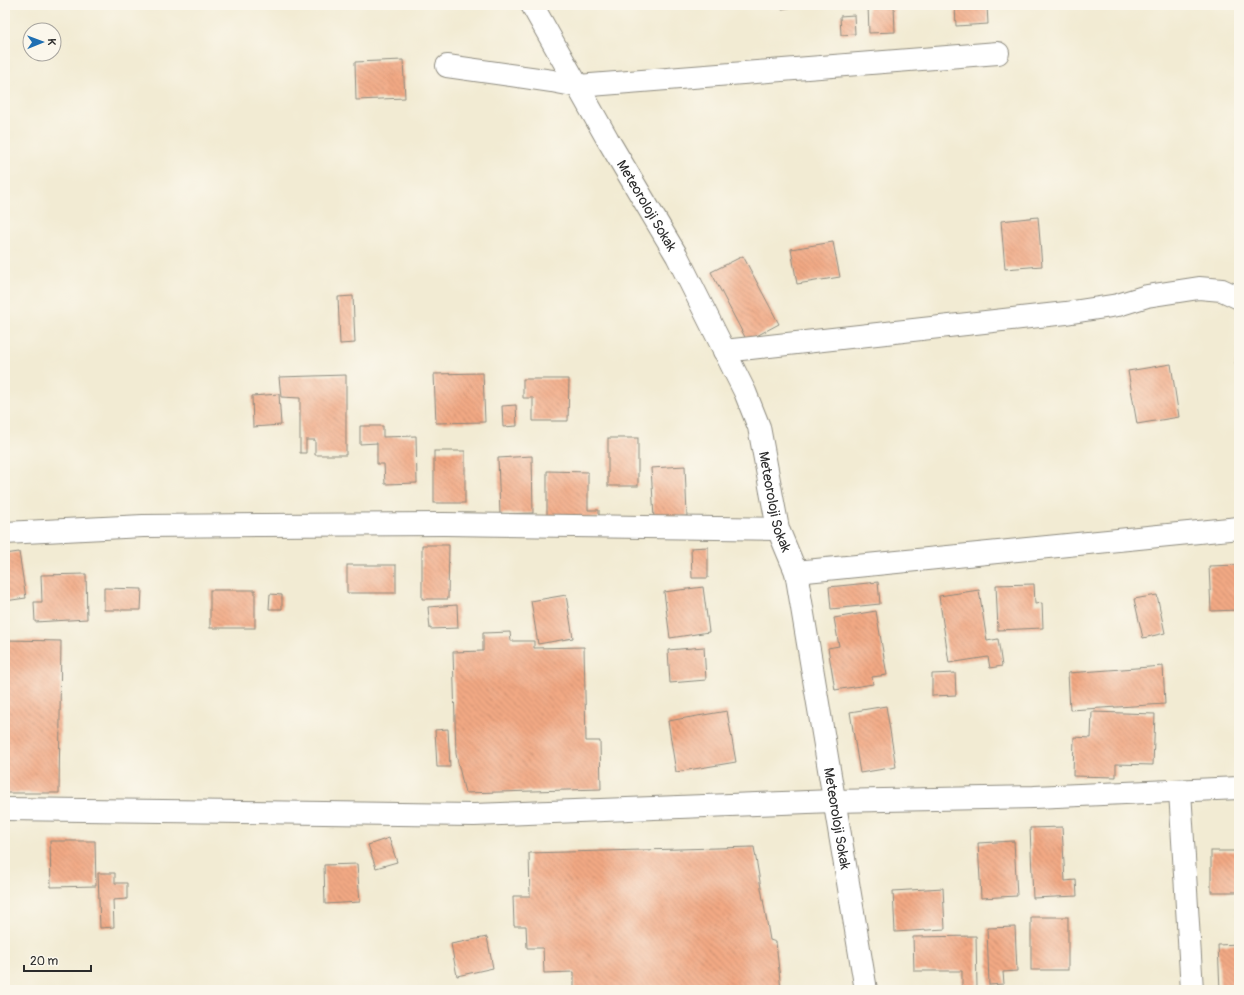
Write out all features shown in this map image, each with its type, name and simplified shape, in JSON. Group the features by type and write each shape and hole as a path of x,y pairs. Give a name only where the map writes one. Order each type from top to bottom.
{"street":[{"name":"Meteoroloji Sokak","path":"535,12 608,140 677,256 746,392 759,427 778,529 796,572 833,801 866,990"},
{"path":"447,66 578,86 998,53"},
{"path":"724,351 1066,313 1118,305 1147,296 1199,288 1222,290 1239,298"},
{"path":"5,533 143,526 444,524 778,529"},
{"path":"796,572 1239,528"},
{"path":"5,809 474,814 833,801 1034,797 1239,788"},
{"path":"1180,791 1192,990"}],"building":[{"path":"781,5 799,5 799,6 782,9"},
{"path":"868,5 894,5 895,32 869,33"},
{"path":"955,5 987,5 988,24 956,26"},
{"path":"854,15 855,34 841,35 840,16"},
{"path":"403,60 405,98 356,100 355,62"},
{"path":"1038,217 1042,266 1005,269 1001,221"},
{"path":"833,242 840,277 797,284 791,249"},
{"path":"743,256 779,324 747,341 711,272"},
{"path":"353,296 355,343 340,344 338,297"},
{"path":"1239,361 1239,375 1238,375 1235,362"},
{"path":"1171,364 1179,417 1137,424 1128,371"},
{"path":"483,373 485,422 436,423 434,374"},
{"path":"346,375 346,455 315,455 315,440 306,440 306,453 300,453 300,398 281,397 279,377"},
{"path":"523,379 569,379 568,421 533,421 533,398 523,398"},
{"path":"279,394 281,425 253,427 252,396"},
{"path":"516,405 517,426 503,427 502,406"},
{"path":"360,426 383,426 383,437 416,436 417,483 385,484 384,464 377,464 377,443 360,444"},
{"path":"608,438 638,438 638,486 608,486"},
{"path":"434,451 465,451 465,503 434,503"},
{"path":"532,456 533,513 500,514 498,458"},
{"path":"685,466 687,516 654,518 651,468"},
{"path":"547,471 588,472 588,510 599,510 599,518 547,517"},
{"path":"422,545 449,545 448,599 422,599"},
{"path":"708,547 708,578 692,578 691,548"},
{"path":"19,552 26,598 5,601 5,554"},
{"path":"347,565 396,565 396,593 347,593"},
{"path":"1239,565 1239,610 1211,611 1209,566"},
{"path":"86,574 87,619 35,622 34,602 42,602 41,575"},
{"path":"878,582 880,604 831,609 829,587"},
{"path":"1034,584 1035,604 1042,603 1043,628 998,630 996,585"},
{"path":"703,587 709,632 670,638 664,592"},
{"path":"104,588 142,589 141,610 104,610"},
{"path":"210,590 255,590 255,628 210,628"},
{"path":"979,590 987,641 998,639 1002,666 990,668 988,657 949,663 939,596"},
{"path":"270,594 282,595 282,609 269,609"},
{"path":"566,595 573,638 538,644 531,601"},
{"path":"1157,595 1165,633 1143,638 1134,599"},
{"path":"457,605 458,628 430,629 428,607"},
{"path":"876,611 887,675 872,677 873,684 835,690 828,648 839,646 834,618"},
{"path":"510,632 511,641 534,641 534,648 584,647 586,741 600,741 601,789 465,793 456,754 453,652 483,651 483,633"},
{"path":"5,640 61,641 59,793 5,793"},
{"path":"704,647 706,680 670,683 668,650"},
{"path":"1163,666 1165,704 1070,710 1068,673"},
{"path":"955,673 956,695 932,696 932,674"},
{"path":"886,706 896,767 860,773 850,712"},
{"path":"727,711 736,762 676,772 668,721"},
{"path":"1092,712 1155,714 1153,765 1116,764 1116,777 1073,776 1074,737 1091,738"},
{"path":"448,729 450,767 437,767 435,730"},
{"path":"1062,827 1065,881 1076,880 1077,896 1033,898 1030,828"},
{"path":"389,838 397,862 376,868 368,845"},
{"path":"50,841 95,841 96,886 51,887"},
{"path":"1014,841 1017,896 981,898 978,843"},
{"path":"754,847 770,940 776,942 781,990 574,990 574,972 544,973 543,948 527,948 526,926 514,926 513,896 530,896 529,853"},
{"path":"1211,851 1239,851 1239,892 1211,892"},
{"path":"357,864 360,902 325,904 324,865"},
{"path":"98,873 115,873 115,883 127,883 127,899 113,900 114,927 100,928"},
{"path":"943,888 945,929 895,932 893,891"},
{"path":"1031,917 1068,917 1068,970 1031,970"},
{"path":"1015,927 1017,971 1003,972 1004,984 989,985 987,928"},
{"path":"976,936 977,989 962,990 962,971 914,971 913,937"},
{"path":"487,937 493,968 457,976 451,944"},
{"path":"1239,944 1239,990 1220,990 1218,945"}]}
